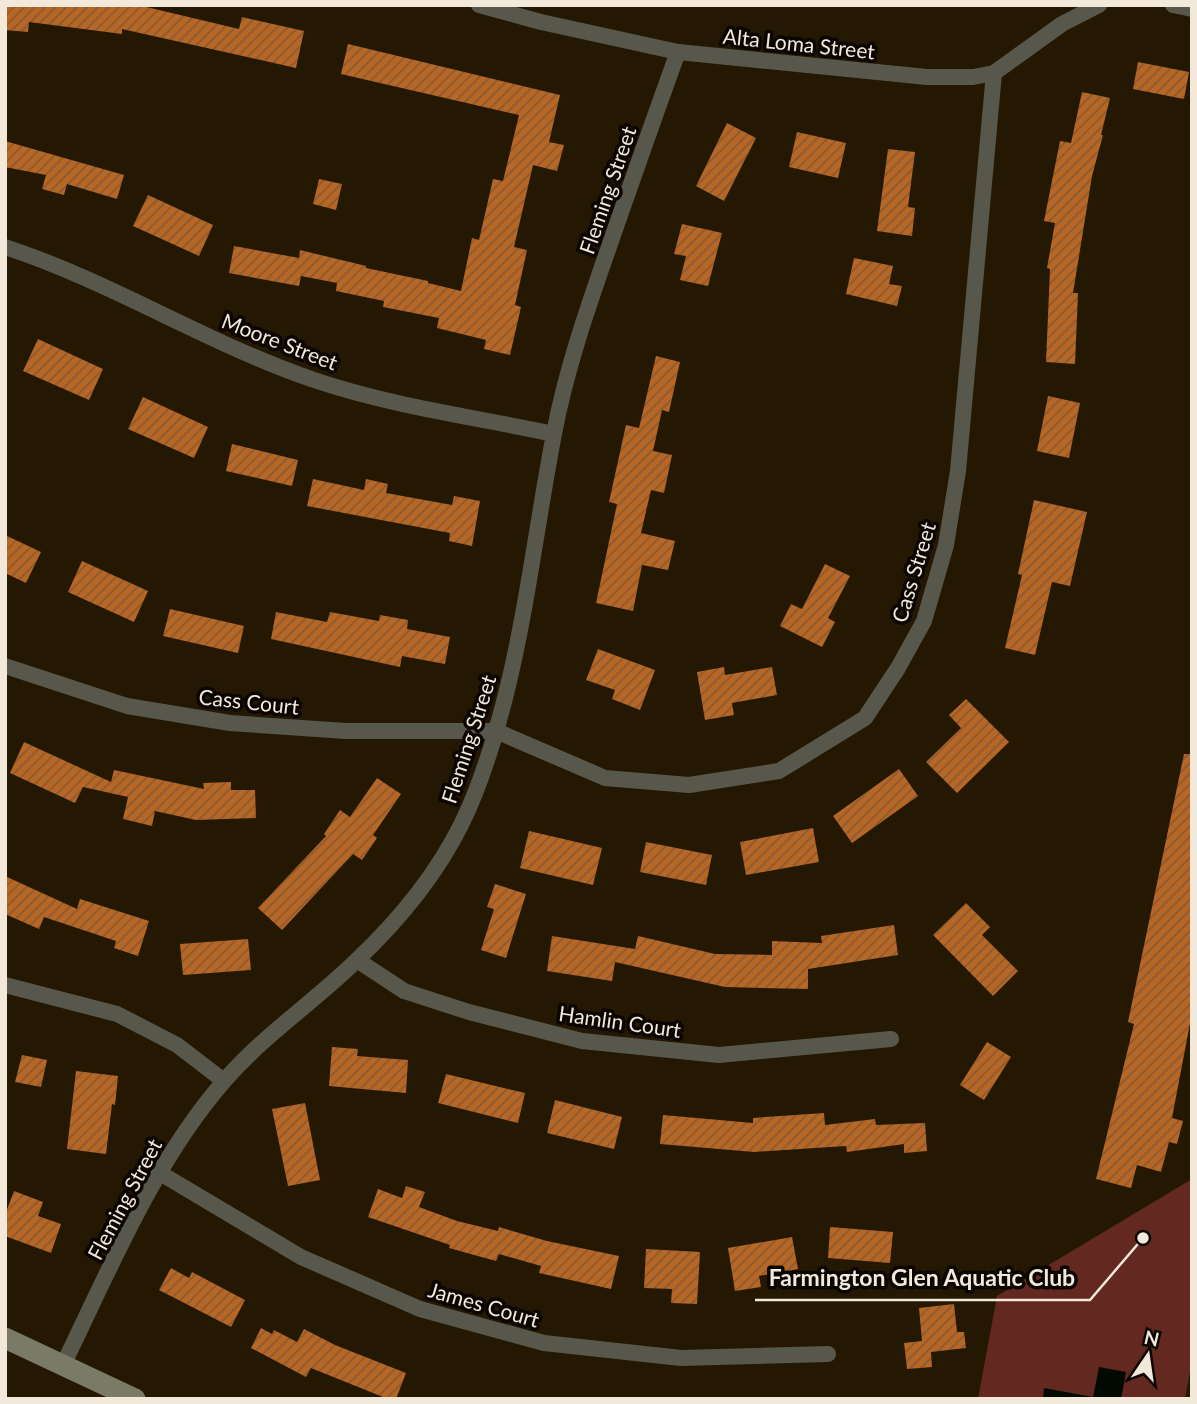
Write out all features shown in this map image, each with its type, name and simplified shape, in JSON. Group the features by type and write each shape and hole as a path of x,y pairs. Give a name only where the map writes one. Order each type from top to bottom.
{"street":[{"name":"Alta Loma Street","path":"479,5 541,22 678,52 927,77 973,77 994,73"},
{"path":"994,73 1020,51 1062,24 1100,5"},
{"path":"1173,5 1192,9"},
{"name":"Fleming Street","path":"63,1365 160,1173 189,1126 223,1082 257,1046 357,960 398,916 435,870 462,824 496,731 517,647 554,434 569,371 597,281 678,52"},
{"name":"Cass Street","path":"496,731 605,778 689,785 779,771 864,718 898,668 924,621 946,545 958,471 994,73"},
{"name":"Moore Street","path":"5,247 72,272 184,326 315,380 403,403 554,434"},
{"name":"Cass Court","path":"5,666 127,706 230,723 346,731 496,731"},
{"name":"Hamlin Court","path":"357,960 404,991 469,1012 582,1041 719,1055 891,1039"},
{"path":"5,985 117,1014 177,1045 223,1082"},
{"name":"James Court","path":"160,1173 301,1257 420,1309 507,1333 544,1343 681,1358 828,1354"},
{"path":"5,1338 135,1399"}],"shaded area":[{"path":"1192,1179 1192,1360 1185,1399 978,1399 997,1296"},
{"path":"1099,1367 1126,1372 1121,1399 1043,1399 1044,1388 1093,1397"}],"building":[{"path":"5,5 138,5 239,29 242,17 304,31 296,68 122,29 122,34 29,22 28,32 5,30"},
{"path":"348,44 560,95 549,142 564,145 557,171 533,165 514,247 527,250 515,305 521,307 510,355 484,349 486,340 437,328 439,318 383,307 384,301 336,291 337,283 301,276 299,286 229,273 234,246 299,258 300,250 461,291 472,238 479,240 493,179 503,181 519,115 341,74"},
{"path":"1138,62 1189,72 1184,99 1133,89"},
{"path":"1082,92 1110,98 1092,176 1073,293 1078,293 1075,364 1046,362 1050,269 1047,268 1055,223 1044,221 1060,141 1071,143"},
{"path":"727,123 756,138 724,201 696,186"},
{"path":"797,132 846,143 838,178 789,167"},
{"path":"5,141 124,175 117,199 67,184 64,195 42,189 46,175 5,167"},
{"path":"888,149 915,152 908,207 915,208 912,236 877,231"},
{"path":"319,179 342,184 336,210 313,204"},
{"path":"148,195 213,225 199,256 133,226"},
{"path":"682,224 722,233 708,286 680,280 686,256 674,254"},
{"path":"854,258 893,266 889,284 902,286 897,306 846,294"},
{"path":"38,339 103,369 89,400 23,371"},
{"path":"656,356 680,362 669,412 662,410 653,451 672,455 664,493 651,490 641,533 675,541 668,570 642,565 633,611 596,603 617,504 609,502 626,425 639,428"},
{"path":"1048,396 1080,403 1069,458 1037,451"},
{"path":"143,397 208,427 194,458 128,429"},
{"path":"232,444 298,460 292,486 226,471"},
{"path":"313,479 364,490 366,479 388,484 386,493 452,505 454,496 480,501 472,546 449,541 450,533 307,506"},
{"path":"1034,500 1087,512 1070,586 1052,582 1035,655 1005,648 1022,575 1018,574"},
{"path":"5,535 41,552 26,583 5,573"},
{"path":"82,561 148,591 134,622 68,592"},
{"path":"825,564 850,576 828,618 835,622 822,647 780,626 791,604 802,609"},
{"path":"170,609 244,626 238,653 163,636"},
{"path":"276,612 327,622 330,612 379,621 380,615 408,620 407,629 450,637 445,664 402,656 400,667 271,639"},
{"path":"598,649 655,670 640,710 612,699 615,690 586,680"},
{"path":"724,667 725,675 772,667 777,695 732,703 734,715 705,720 697,672"},
{"path":"966,699 1009,742 957,793 926,762 961,728 949,715"},
{"path":"24,742 111,782 114,770 204,789 203,783 231,782 231,790 255,790 256,818 196,820 155,811 152,826 123,819 128,797 83,787 75,803 10,773"},
{"path":"1184,754 1192,754 1192,1013 1172,1118 1183,1121 1177,1144 1169,1142 1161,1172 1137,1165 1131,1188 1096,1179 1134,1024 1128,1022"},
{"path":"899,769 918,796 852,843 833,816"},
{"path":"377,778 401,794 373,835 377,838 362,860 353,854 282,930 258,908 326,836 324,834 340,810 350,817"},
{"path":"813,828 819,862 746,875 740,842"},
{"path":"529,831 602,848 593,885 520,868"},
{"path":"646,842 712,855 706,885 640,872"},
{"path":"5,876 77,909 80,899 149,921 138,956 114,948 116,941 44,917 39,929 5,914"},
{"path":"495,884 526,894 506,958 481,950 494,909 487,907"},
{"path":"966,903 990,927 982,935 1018,971 993,996 933,935"},
{"path":"894,925 898,955 808,969 808,989 725,987 615,962 612,981 547,971 552,936 635,949 638,936 715,954 772,955 772,941 822,943 821,936"},
{"path":"248,939 251,970 183,975 180,944"},
{"path":"987,1042 1011,1057 984,1100 960,1085"},
{"path":"332,1047 358,1049 357,1056 408,1060 406,1093 329,1086"},
{"path":"22,1055 47,1060 41,1087 15,1082"},
{"path":"76,1071 118,1076 106,1154 67,1149"},
{"path":"446,1074 525,1093 518,1123 438,1103"},
{"path":"555,1100 622,1117 614,1149 547,1133"},
{"path":"305,1103 320,1180 288,1186 272,1109"},
{"path":"824,1113 825,1125 875,1119 876,1125 925,1123 927,1151 904,1153 904,1144 847,1152 846,1146 754,1152 660,1144 663,1115 753,1123 753,1118"},
{"path":"406,1186 425,1192 419,1207 457,1221 498,1231 499,1227 547,1241 619,1256 611,1289 539,1273 541,1266 499,1254 496,1261 449,1248 450,1245 368,1217 378,1189 402,1198"},
{"path":"14,1191 43,1202 38,1216 61,1224 51,1253 5,1236 5,1215"},
{"path":"830,1227 893,1232 890,1263 828,1258"},
{"path":"792,1237 798,1269 759,1276 761,1287 735,1291 728,1248"},
{"path":"646,1249 700,1252 697,1304 671,1303 672,1289 644,1288"},
{"path":"171,1268 189,1278 192,1272 245,1300 231,1327 159,1290"},
{"path":"954,1304 957,1332 964,1332 966,1348 931,1352 932,1367 907,1369 904,1343 922,1341 919,1308"},
{"path":"261,1328 272,1334 274,1330 297,1342 304,1329 335,1345 406,1373 396,1399 388,1399 311,1368 306,1377 251,1348"}],"place":[{"name":"Farmington Glen Aquatic Club","path":"1143,1238"}]}
